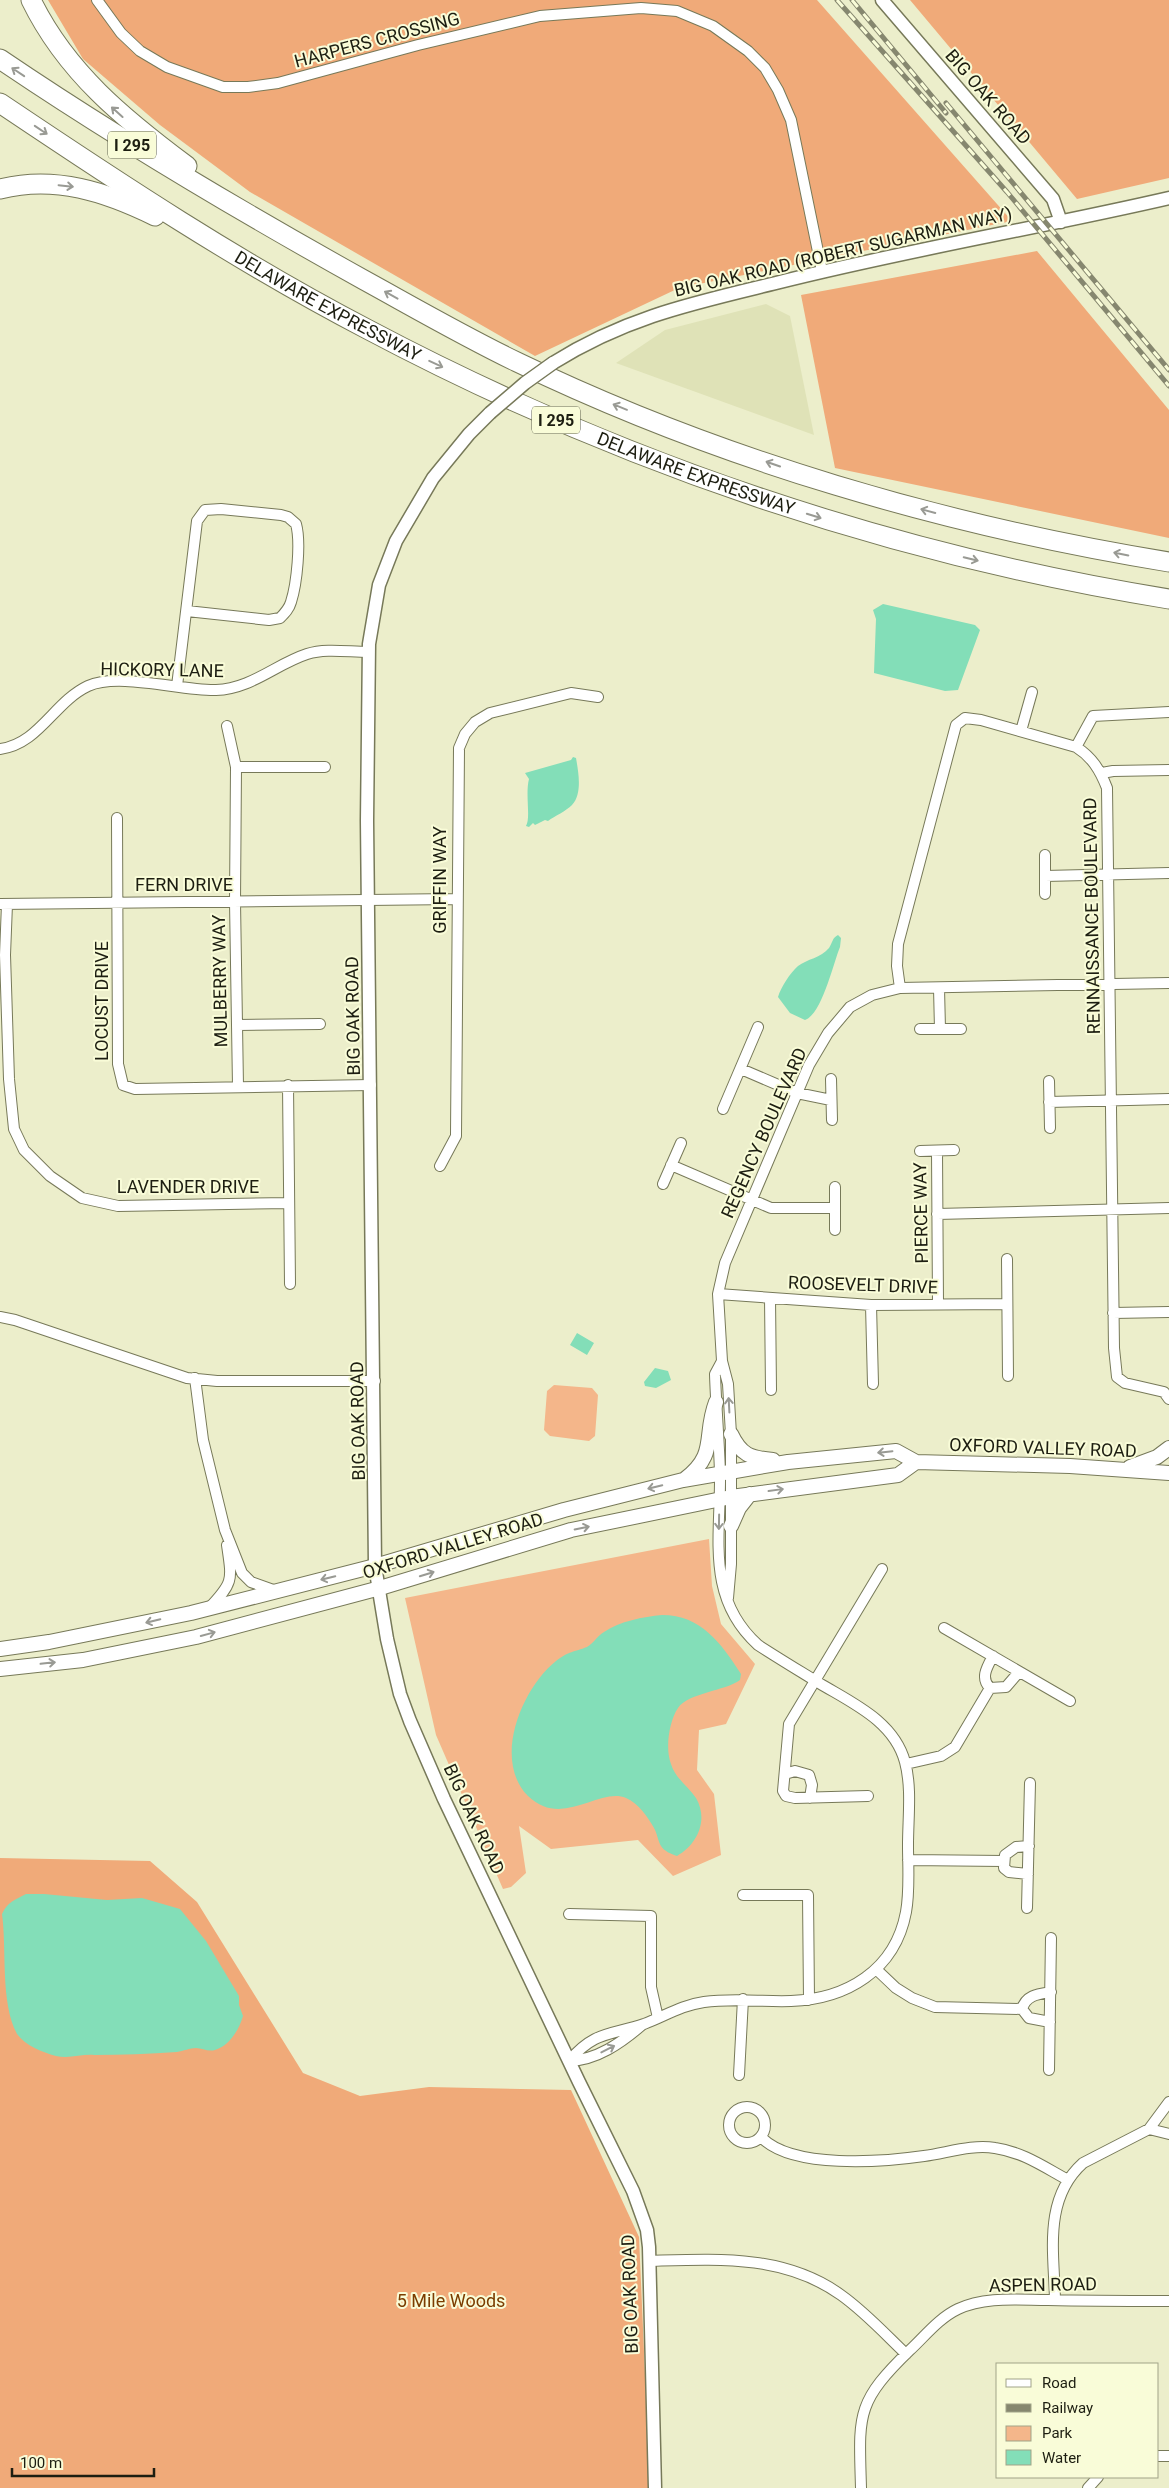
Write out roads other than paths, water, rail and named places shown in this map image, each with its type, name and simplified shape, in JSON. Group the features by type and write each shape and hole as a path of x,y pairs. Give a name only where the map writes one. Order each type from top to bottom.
{"highway":[{"path":"31,0 59,50 106,102 151,140 268,226"},
{"name":"I 295","path":"0,59 163,164 268,226"},
{"name":"DELAWARE EXPRESSWAY","path":"0,103 247,261 325,306 423,358 559,421 678,470 801,512 930,549 1077,583 1169,599"},
{"path":"0,189 45,184 74,186 101,192 247,261"},
{"name":"DELAWARE EXPRESSWAY","path":"268,226 517,362 660,423 772,464 902,504 1074,545 1169,562"}],"main road":[{"path":"683,1480 698,1469 707,1453 711,1414 716,1402"},
{"path":"731,1434 736,1445 751,1458 788,1462"},
{"path":"1124,1469 1157,1457 1169,1448"},
{"name":"OXFORD VALLEY ROAD","path":"0,1649 49,1642 209,1608 375,1566 564,1510 683,1480 788,1462 896,1451 916,1462 1124,1469 1169,1473"},
{"name":"OXFORD VALLEY ROAD","path":"0,1668 124,1653 196,1637 380,1588 571,1530 725,1498 898,1475 916,1462"},
{"path":"731,1526 739,1508 750,1494"}],"street":[{"name":"HARPERS CROSSING","path":"97,0 121,33 140,51 167,67 199,80 223,86 239,87 278,83 418,45 540,16 641,8 677,11 713,26 748,51 765,68 778,90 791,120 822,271"},
{"name":"BIG OAK ROAD","path":"882,0 1053,199 1061,222"},
{"name":"BIG OAK ROAD (ROBERT SUGARMAN WAY)","path":"553,363 605,334 664,311 822,271 1169,198"},
{"name":"BIG OAK ROAD","path":"553,363 524,383 490,413 469,434 434,478 396,540 374,605 368,652 368,900 375,1381 375,1566 387,1639 400,1694 407,1712 444,1799 633,2191 647,2230 655,2488"},
{"path":"177,686 196,521 206,510 221,509 281,515 288,517 296,524 298,532 294,590 291,604 280,618 269,620 187,611"},
{"name":"HICKORY LANE","path":"0,750 12,748 30,738 69,700 87,686 100,682 217,690 246,684 307,654 325,651 368,652"},
{"path":"1021,731 1032,692"},
{"name":"GRIFFIN WAY","path":"440,1166 456,1136 457,761 459,748 465,734 475,722 490,712 571,693 598,697"},
{"path":"1076,746 1093,716 1169,712"},
{"name":"RENNAISSANCE BOULEVARD","path":"900,988 897,966 898,944 956,725 965,718 981,720 1076,746 1086,753 1102,774 1107,788 1112,1210 1117,1377 1125,1383 1164,1392 1169,1399"},
{"name":"MULBERRY WAY","path":"227,726 236,767 235,902 238,1086"},
{"path":"236,767 325,767"},
{"path":"1102,774 1112,771 1169,770"},
{"name":"LOCUST DRIVE","path":"117,818 118,1064 123,1085 134,1089 371,1085"},
{"path":"1045,855 1045,894"},
{"path":"1045,876 1169,873"},
{"name":"FERN DRIVE","path":"4,904 456,899"},
{"name":"LAVENDER DRIVE","path":"4,904 9,1079 14,1129 24,1150 50,1176 82,1198 118,1206 289,1202"},
{"name":"REGENCY BOULEVARD","path":"726,1472 731,1434 728,1384 722,1361 718,1294 724,1263 809,1065 828,1033 850,1008 872,995 900,988 1169,983"},
{"path":"938,988 940,1029"},
{"path":"237,1025 320,1024"},
{"path":"723,1109 758,1027"},
{"path":"920,1029 961,1029"},
{"path":"741,1069 797,1093 831,1100"},
{"path":"831,1079 832,1120"},
{"path":"1049,1081 1050,1128"},
{"path":"288,1085 290,1284"},
{"path":"1049,1102 1169,1099"},
{"path":"663,1184 681,1143"},
{"path":"920,1151 954,1150"},
{"name":"PIERCE WAY","path":"937,1151 938,1304"},
{"path":"671,1165 771,1208 835,1208"},
{"path":"835,1187 835,1230"},
{"path":"937,1214 1169,1208"},
{"path":"1007,1259 1008,1376"},
{"name":"ROOSEVELT DRIVE","path":"718,1294 871,1305 1008,1304"},
{"path":"770,1298 771,1390"},
{"path":"871,1305 873,1384"},
{"path":"1114,1313 1169,1312"},
{"path":"0,1317 15,1320 187,1378 217,1381 375,1381"},
{"name":"REGENCY BOULEVARD","path":"722,1361 715,1374 716,1402 726,1472"},
{"path":"195,1378 203,1440 225,1530 242,1573 250,1582 276,1591"},
{"path":"569,2061 582,2045 615,2030 643,2024 689,2004 743,1999 809,2000 836,1994 858,1983 876,1969 893,1947 904,1921 908,1893 909,1790 906,1764 893,1736 876,1718 758,1645 740,1626 719,1579 718,1567 726,1472"},
{"path":"725,1498 731,1526 731,1564 728,1598"},
{"path":"209,1608 226,1590 230,1581 225,1530"},
{"path":"868,1796 810,1798 786,1796 783,1791 784,1774 789,1724 882,1569"},
{"path":"944,1628 1070,1702"},
{"path":"990,1688 985,1680 985,1673 993,1656"},
{"path":"990,1688 1006,1688 1019,1672"},
{"path":"906,1764 941,1756 955,1747 990,1688"},
{"path":"784,1774 795,1771 809,1775 812,1784 810,1798"},
{"path":"1027,1908 1030,1783"},
{"path":"1028,1874 1009,1872 1004,1868 1004,1860 1005,1855 1011,1849 1029,1846"},
{"path":"908,1860 1004,1860"},
{"path":"743,1895 808,1895 809,2000"},
{"path":"569,1914 651,1916 651,1987 658,2018"},
{"path":"1049,2070 1051,1938"},
{"path":"876,1969 896,1988 912,1998 935,2007 1022,2009"},
{"path":"1022,2009 1026,2001 1032,1996 1051,1992"},
{"path":"740,2075 743,1999"},
{"path":"1022,2009 1029,2018 1050,2022"},
{"path":"569,2061 587,2060 624,2041 643,2024"},
{"path":"1055,2300 1055,2212 1057,2199 1075,2170 1088,2160 1149,2130 1169,2102"},
{"path":"1149,2130 1169,2134"},
{"path":"762,2138 776,2149 786,2153 840,2159 912,2158 974,2147 994,2147 1025,2155 1068,2180"},
{"path":"649,2261 743,2260 780,2267 803,2275 840,2293 859,2308 906,2354"},
{"name":"ASPEN ROAD","path":"861,2488 859,2431 864,2407 877,2384 942,2319 970,2304 999,2300 1169,2301"},
{"path":"1088,2488 1097,2478"}],"water":[{"path":"883,604 975,625 980,630 958,690 945,691 874,673 876,619 873,610"},
{"path":"573,757 576,758 579,788 578,795 572,805 548,821 545,820 535,825 533,823 529,827 526,826 529,779 525,773 571,760"},
{"path":"838,935 841,938 840,947 822,999 817,1008 805,1020 790,1013 778,997 786,980 798,966 826,951"},
{"path":"577,1333 594,1343 587,1355 570,1345"},
{"path":"655,1368 668,1371 671,1380 656,1388 645,1386 644,1382"},
{"path":"662,1615 676,1616 699,1625 726,1652 741,1674 740,1680 733,1684 698,1695 683,1703 672,1720 668,1743 669,1758 679,1778 696,1798 700,1806 701,1815 699,1831 695,1839 677,1856 662,1848 649,1819 630,1800 615,1796 567,1808 554,1809 541,1805 528,1796 517,1781 512,1764 512,1745 516,1725 523,1706 532,1688 556,1661 568,1653 587,1647 610,1628 632,1620"},
{"path":"26,1894 107,1900 142,1898 180,1909 206,1941 239,1996 239,2005 243,2016 236,2032 225,2045 212,2050 191,2048 177,2052 66,2057 56,2056 30,2045 17,2034 8,2007 2,1914 9,1904"}],"railway":[{"path":"837,0 1007,192 1169,386"},
{"path":"852,0 946,113"},
{"path":"946,103 1169,370"}],"park label":[{"name":"5 Mile Woods","path":"451,2301"}]}
